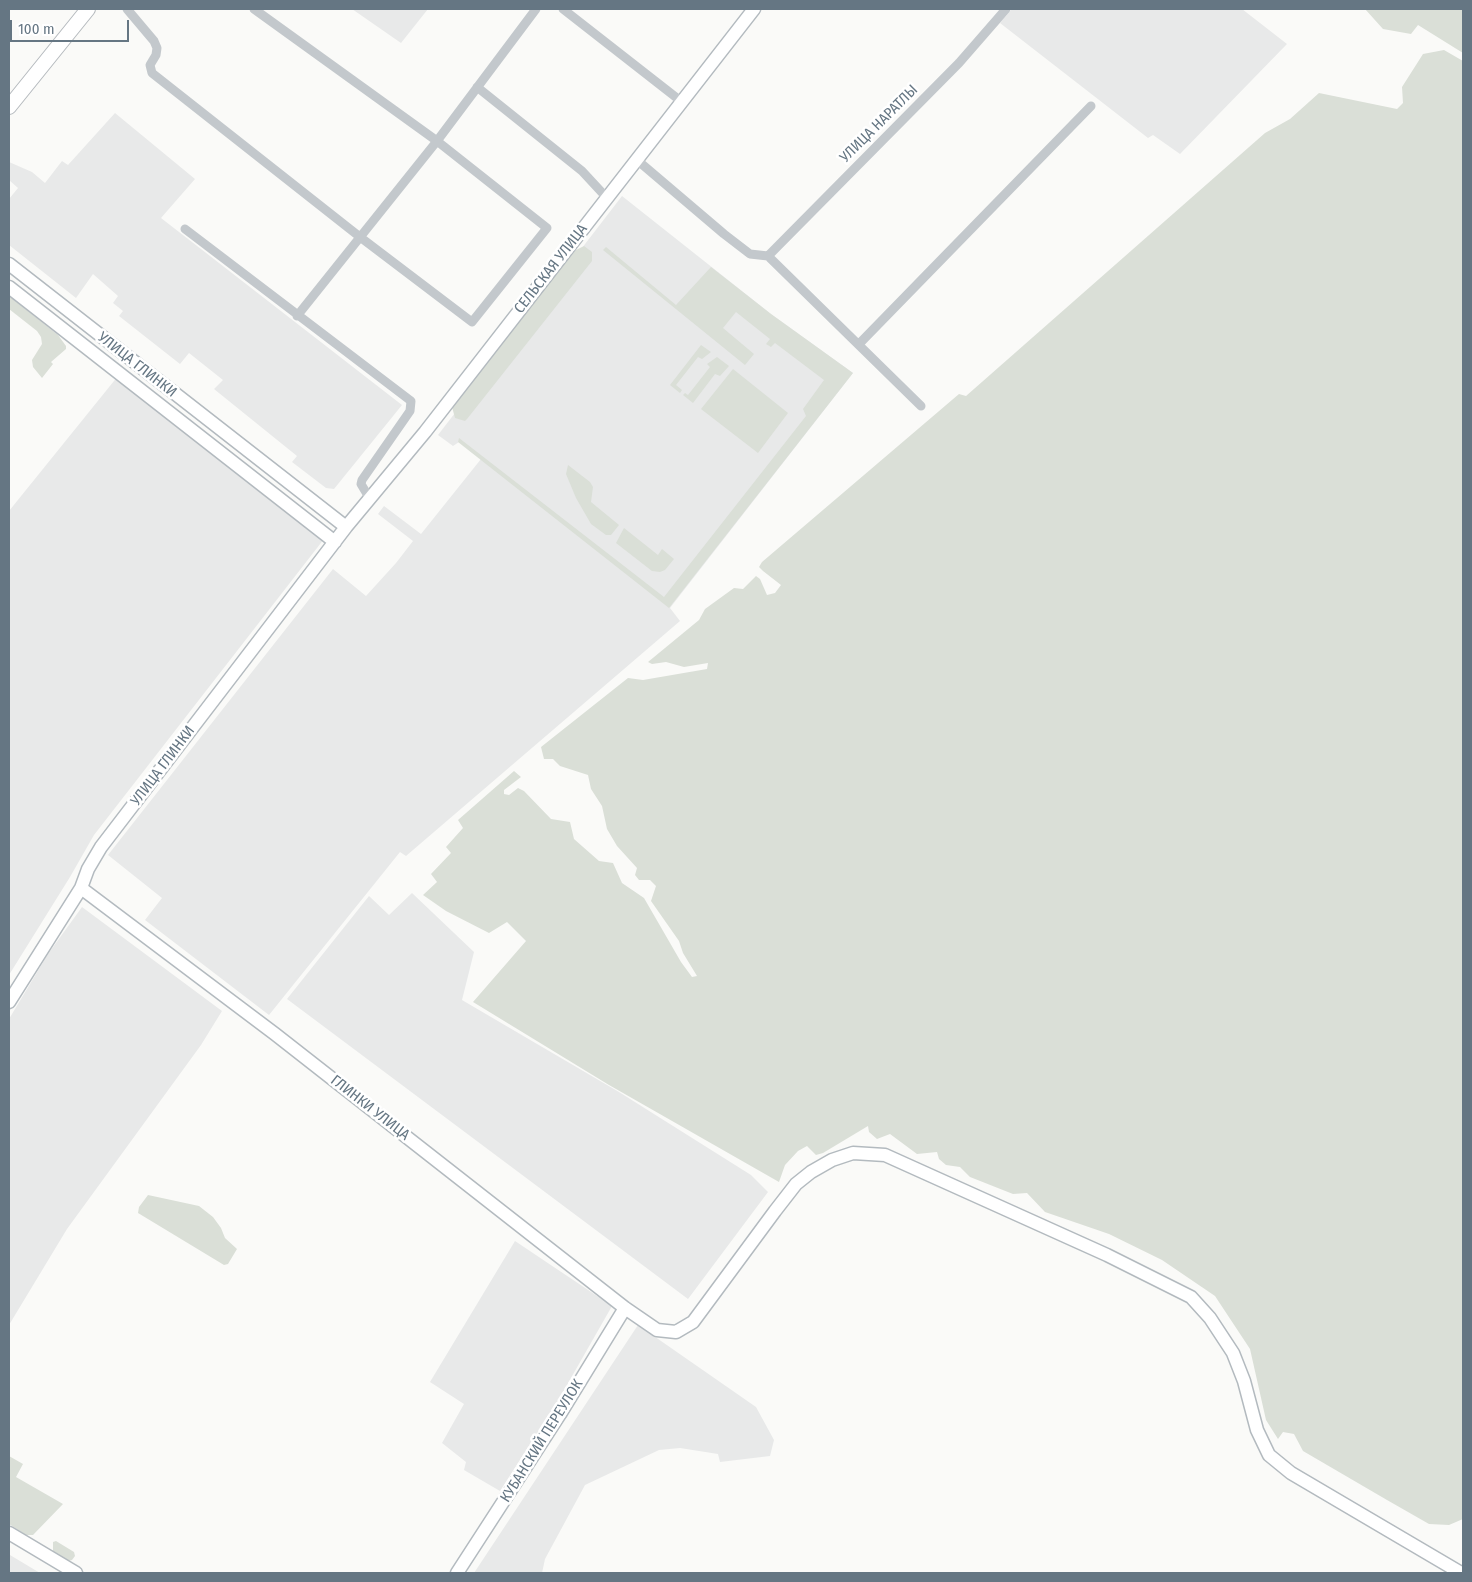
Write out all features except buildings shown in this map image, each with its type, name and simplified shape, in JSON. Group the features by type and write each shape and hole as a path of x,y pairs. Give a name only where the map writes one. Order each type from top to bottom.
{"main road":[{"path":"9,107 88,9"},
{"name":"СЕЛЬСКАЯ УЛИЦА","path":"346,527 425,432 752,9"},
{"name":"УЛИЦА ГЛИНКИ","path":"9,264 346,527 101,846 88,869 81,888 9,1002"},
{"name":"УЛИЦА ГЛИНКИ","path":"9,287 335,542"},
{"name":"ГЛИНКИ УЛИЦА","path":"81,888 275,1034 625,1308 657,1330 676,1332 694,1322 774,1211 796,1184 811,1172 832,1160 853,1153 885,1155 1107,1255 1191,1297 1210,1318 1233,1353 1244,1380 1257,1430 1269,1455 1291,1473 1461,1573"},
{"name":"КУБАНСКИЙ ПЕРЕУЛОК","path":"457,1573 560,1414 625,1308"},
{"path":"9,1533 76,1573"}],"street":[{"path":"127,9 154,41 157,48 150,66 152,73 360,237 472,322 547,228 436,142 254,9"},
{"path":"297,316 436,142 536,9"},
{"path":"563,9 682,102"},
{"name":"УЛИЦА НАРАТЛЫ","path":"768,256 958,63 1006,9"},
{"path":"476,87 582,171 607,198"},
{"path":"858,344 1091,106"},
{"path":"637,160 729,239 750,254 768,256 921,406"},
{"path":"185,229 411,401 410,411 362,480 362,484 370,499"}],"shaded area":[{"path":"352,9 428,9 401,43"},
{"path":"1012,9 1242,9 1287,44 1180,154 1153,135 1148,138 1000,23"},
{"path":"1365,9 1463,9 1463,53 1418,25 1411,34 1383,29"},
{"path":"1444,50 1463,61 1463,1519 1449,1525 1429,1524 1303,1451 1294,1434 1283,1432 1278,1439 1266,1420 1250,1349 1215,1296 1162,1260 1109,1234 1045,1212 1027,1193 1013,1194 970,1177 960,1167 946,1165 939,1159 937,1152 917,1154 890,1134 877,1139 869,1132 868,1126 823,1153 816,1155 807,1146 798,1151 785,1165 779,1182 609,1085 473,1002 526,941 507,922 489,933 446,911 423,895 437,882 431,874 451,853 446,847 463,828 458,820 514,771 521,777 504,790 504,794 509,795 518,788 524,791 551,819 570,822 574,839 599,861 613,863 622,883 644,898 681,962 692,977 697,976 683,953 679,941 651,901 656,886 650,880 639,880 635,875 637,868 617,846 607,829 602,806 591,789 588,775 560,766 553,759 544,759 541,747 628,678 643,680 707,669 708,663 684,667 666,662 652,664 648,662 699,620 705,609 734,588 743,589 756,576 760,579 767,595 775,593 781,585 759,567 762,562 959,394 966,396 1265,133 1290,119 1319,93 1397,109 1403,103 1402,87 1423,54"},
{"path":"115,113 195,179 161,218 402,405 334,489 326,488 292,462 297,456 214,389 223,380 189,353 180,364 119,316 123,311 113,303 118,296 93,274 76,298 9,245 9,199 18,188 9,180 9,162 32,172 45,183 62,161 68,165"},
{"path":"622,196 771,314 853,373 670,608 680,621 406,856 400,852 269,1015 145,920 162,898 108,855 333,569 366,596 396,563 413,541 378,514 384,506 421,534 481,459 459,442 453,446 438,435"},
{"path":"584,246 592,252 592,261 467,419 465,421 455,418 452,407 552,278 576,250"},
{"path":"606,247 676,305 711,267 771,314 853,373 669,608 458,442 459,438 664,597 806,416 803,409 824,380 775,343 771,347 766,344 770,339 736,312 723,328 754,354 745,365 603,250"},
{"path":"9,296 58,335 66,346 66,349 51,362 53,364 42,378 33,367 32,360 42,344 41,337 37,331 9,309"},
{"path":"701,345 711,352 702,359 698,357 676,385 682,390 680,393 670,385"},
{"path":"717,357 729,366 720,376 715,374 693,403 683,395 685,393 688,395 710,367 707,364"},
{"path":"733,369 788,413 758,453 701,409"},
{"path":"118,376 324,539 94,835 9,975 9,511"},
{"path":"568,465 590,482 593,487 591,502 619,525 611,535 606,535 591,524 576,498 566,474"},
{"path":"624,528 658,555 662,549 674,559 665,570 660,572 652,571 616,543"},
{"path":"412,893 474,952 462,1000 619,1092 751,1175 768,1192 688,1299 287,999 369,896 389,915"},
{"path":"82,907 222,1011 201,1045 67,1229 9,1325 9,1019 48,954"},
{"path":"148,1195 199,1206 213,1217 225,1238 237,1249 228,1264 224,1265 138,1213 139,1207"},
{"path":"515,1241 612,1306 559,1399 500,1491 464,1470 466,1462 442,1443 464,1404 430,1382"},
{"path":"638,1325 756,1407 774,1440 770,1456 720,1462 718,1454 680,1448 659,1450 585,1485 545,1559 542,1573 474,1573"},
{"path":"9,1456 23,1464 16,1477 63,1504 33,1535 26,1535 9,1524"},
{"path":"56,1541 74,1552 75,1556 72,1560 68,1561 53,1552 53,1542"},
{"path":"10,1555 40,1573 9,1573"}]}
